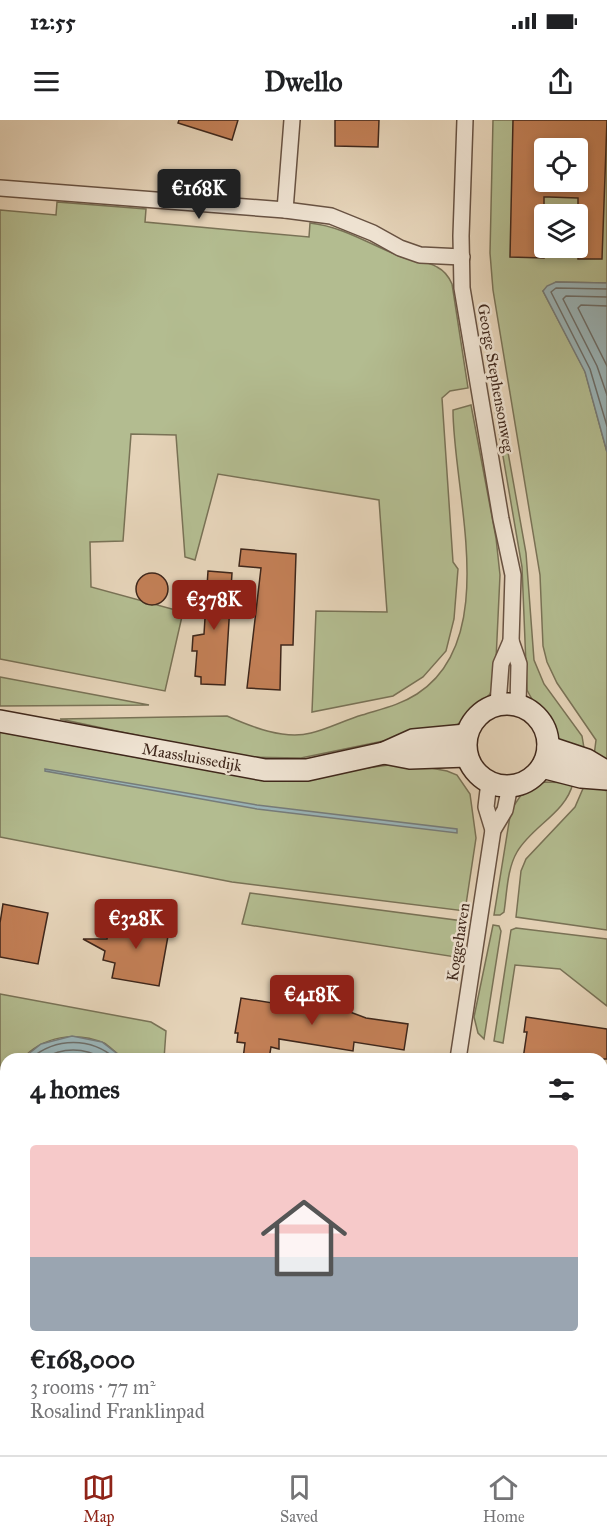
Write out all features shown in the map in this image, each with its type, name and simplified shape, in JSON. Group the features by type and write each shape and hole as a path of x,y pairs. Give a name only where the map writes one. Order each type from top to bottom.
{"street":[{"path":"285,210 292,120"},
{"name":"George Stephensonweg","path":"465,120 461,236 462,288 513,575 511,641 519,664 508,705"},
{"path":"0,188 285,210 331,216 420,255 462,257"},
{"path":"508,705 538,717 546,731 545,757 531,778 500,784 473,769 466,746 474,719 489,707 508,705"},
{"name":"Maassluissedijk","path":"0,722 265,770 307,770 384,753 410,758 466,746"},
{"path":"545,757 587,760 607,772"},
{"path":"545,757 581,777 607,779"},
{"name":"Koggehaven","path":"459,1053 493,830 486,807 500,784"}],"green space":[{"path":"493,120 607,120 607,283 556,282 543,291 585,371 607,452 607,762 594,756 596,740 557,683 547,662 543,646 540,575 493,290 490,253"},
{"path":"57,202 146,209 145,222 309,237 310,223 323,225 346,232 402,257 433,265 446,274 452,284 468,388 450,391 442,398 453,562 458,569 454,619 446,651 423,677 393,696 312,712 316,611 387,612 379,500 218,474 195,560 185,557 176,435 131,434 123,541 90,542 91,587 183,612 165,691 0,659 0,210 56,215"},
{"path":"493,398 497,398 499,402 526,553 534,660 544,684 582,736 584,748 560,741 547,717 534,703 527,690 522,567"},
{"path":"471,405 496,538 500,575 495,681 490,694 456,726 301,758 239,757 60,719 227,716 279,734 301,735 390,706 417,694 443,669 458,638 466,602 467,562 453,410"},
{"path":"0,677 149,705 0,706"},
{"path":"0,732 184,766 284,779 404,763 447,771 457,775 470,794 476,838 465,911 232,882 0,837"},
{"path":"545,782 573,783 563,803 531,834 517,852 509,873 504,912 494,915 511,810 523,792 533,785"},
{"path":"585,784 607,791 607,930 516,917 521,871 526,859 575,807"},
{"path":"250,893 463,921 462,958 242,924"},
{"path":"493,925 499,926 501,931 484,1039 478,1033 474,1017"},
{"path":"516,928 607,939 607,1006 560,969 515,965 503,1043 494,1041 511,930"},
{"path":"0,994 151,1022 166,1031 164,1053 117,1053 104,1043 93,1039 71,1037 50,1041 28,1053 0,1053"}],"water":[{"path":"556,282 607,283 607,452 585,372 543,291 547,286"},
{"path":"45,769 257,805 457,829 457,833 257,809 45,771"},
{"path":"72,1036 102,1042 116,1053 30,1053 41,1044"}],"building":[{"path":"179,120 238,120 232,140 178,123"},
{"path":"335,120 379,120 378,147 335,146"},
{"path":"513,120 607,120 602,259 578,259 588,258 588,204 578,204 578,198 549,197 544,197 544,204 534,204 534,258 510,257"},
{"path":"241,549 296,554 293,645 281,645 280,690 247,688 261,568 239,566"},
{"path":"208,571 232,573 225,685 201,684 201,677 195,676 197,651 192,651 193,636 204,634"},
{"path":"152,573 163,578 168,589 163,600 152,605 141,600 136,589 141,578"},
{"path":"3,904 48,913 38,964 0,957 0,923"},
{"path":"123,916 170,925 159,986 112,978 115,963 103,960 105,951 83,939 107,939 109,924 121,926"},
{"path":"302,992 352,1000 350,1012 366,1018 408,1024 404,1050 354,1042 353,1051 279,1039 279,1049 271,1047 270,1053 244,1053 245,1043 237,1042 238,1033 235,1033 241,998 291,1006 292,998 301,1001"},
{"path":"526,1017 607,1029 607,1053 524,1053 527,1032 524,1032"}]}
